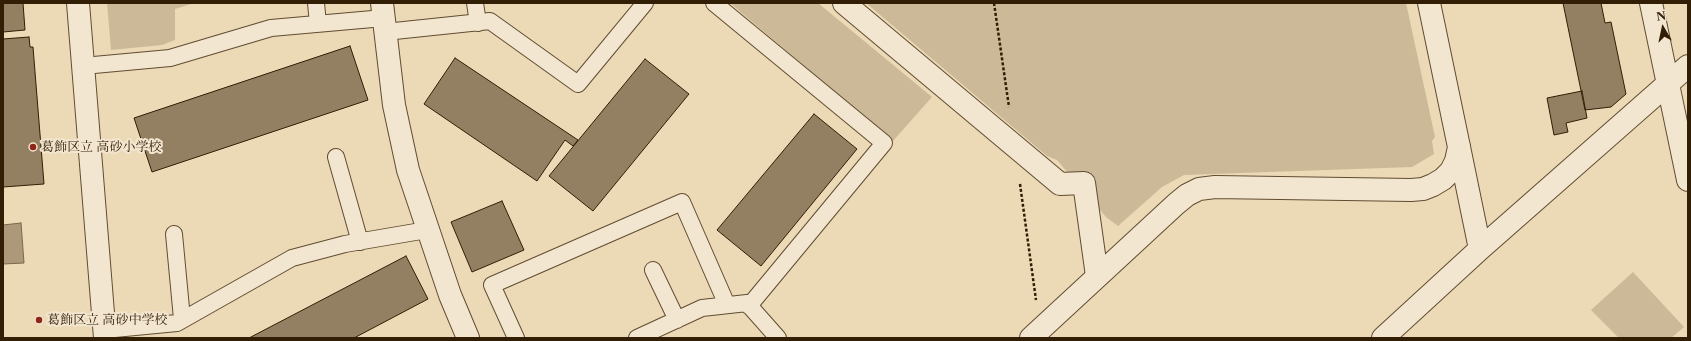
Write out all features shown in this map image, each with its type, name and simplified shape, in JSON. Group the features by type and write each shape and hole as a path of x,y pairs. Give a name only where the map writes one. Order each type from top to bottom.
{"street":[{"path":"78,3 104,334"},
{"path":"844,3 1060,184 1084,183 1097,276"},
{"path":"1429,3 1480,250"},
{"path":"1651,3 1688,180"},
{"path":"384,18 394,105 408,170 450,295 468,338"},
{"path":"1383,338 1688,66"},
{"path":"1031,338 1176,204 1199,189 1215,187 1423,189 1443,179 1451,171 1456,161 1459,147"}],"lane":[{"path":"316,3 318,24"},
{"path":"475,3 478,23"},
{"path":"714,3 884,143 749,306"},
{"path":"83,66 170,58 271,28 384,18 478,23 490,21 578,84 640,5"},
{"path":"336,157 360,242"},
{"path":"516,338 492,285 682,202 727,305"},
{"path":"104,334 176,323 292,258 360,242 427,230"},
{"path":"174,234 182,320"},
{"path":"653,270 677,320"},
{"path":"637,338 702,308 747,303 778,338"}],"shaded area":[{"path":"107,3 194,3 175,9 175,40 162,45 111,50"},
{"path":"730,3 818,3 932,97 893,141"},
{"path":"866,3 1406,3 1435,137 1432,141 1434,154 1412,167 1184,175 1162,187 1118,226 1106,217 1057,160 1047,156"},
{"path":"21,223 24,263 3,264 3,225"},
{"path":"1633,272 1684,327 1671,338 1619,338 1591,310"}],"building":[{"path":"3,3 23,3 25,30 3,32"},
{"path":"1563,3 1601,3 1605,23 1611,22 1626,94 1611,107 1585,110"},
{"path":"29,37 30,47 33,47 44,184 3,187 3,39"},
{"path":"350,46 368,100 152,172 134,118"},
{"path":"455,58 578,140 573,146 565,140 537,181 424,104"},
{"path":"645,59 689,94 593,211 549,176"},
{"path":"1582,91 1587,118 1566,123 1568,132 1554,135 1547,98"},
{"path":"814,114 857,149 761,266 717,230"},
{"path":"502,201 524,250 472,272 451,222"},
{"path":"406,256 428,299 354,338 249,338"}],"place":[{"name":"葛飾区立 高砂小学校","path":"33,147"},
{"name":"葛飾区立 高砂中学校","path":"39,320"}]}
